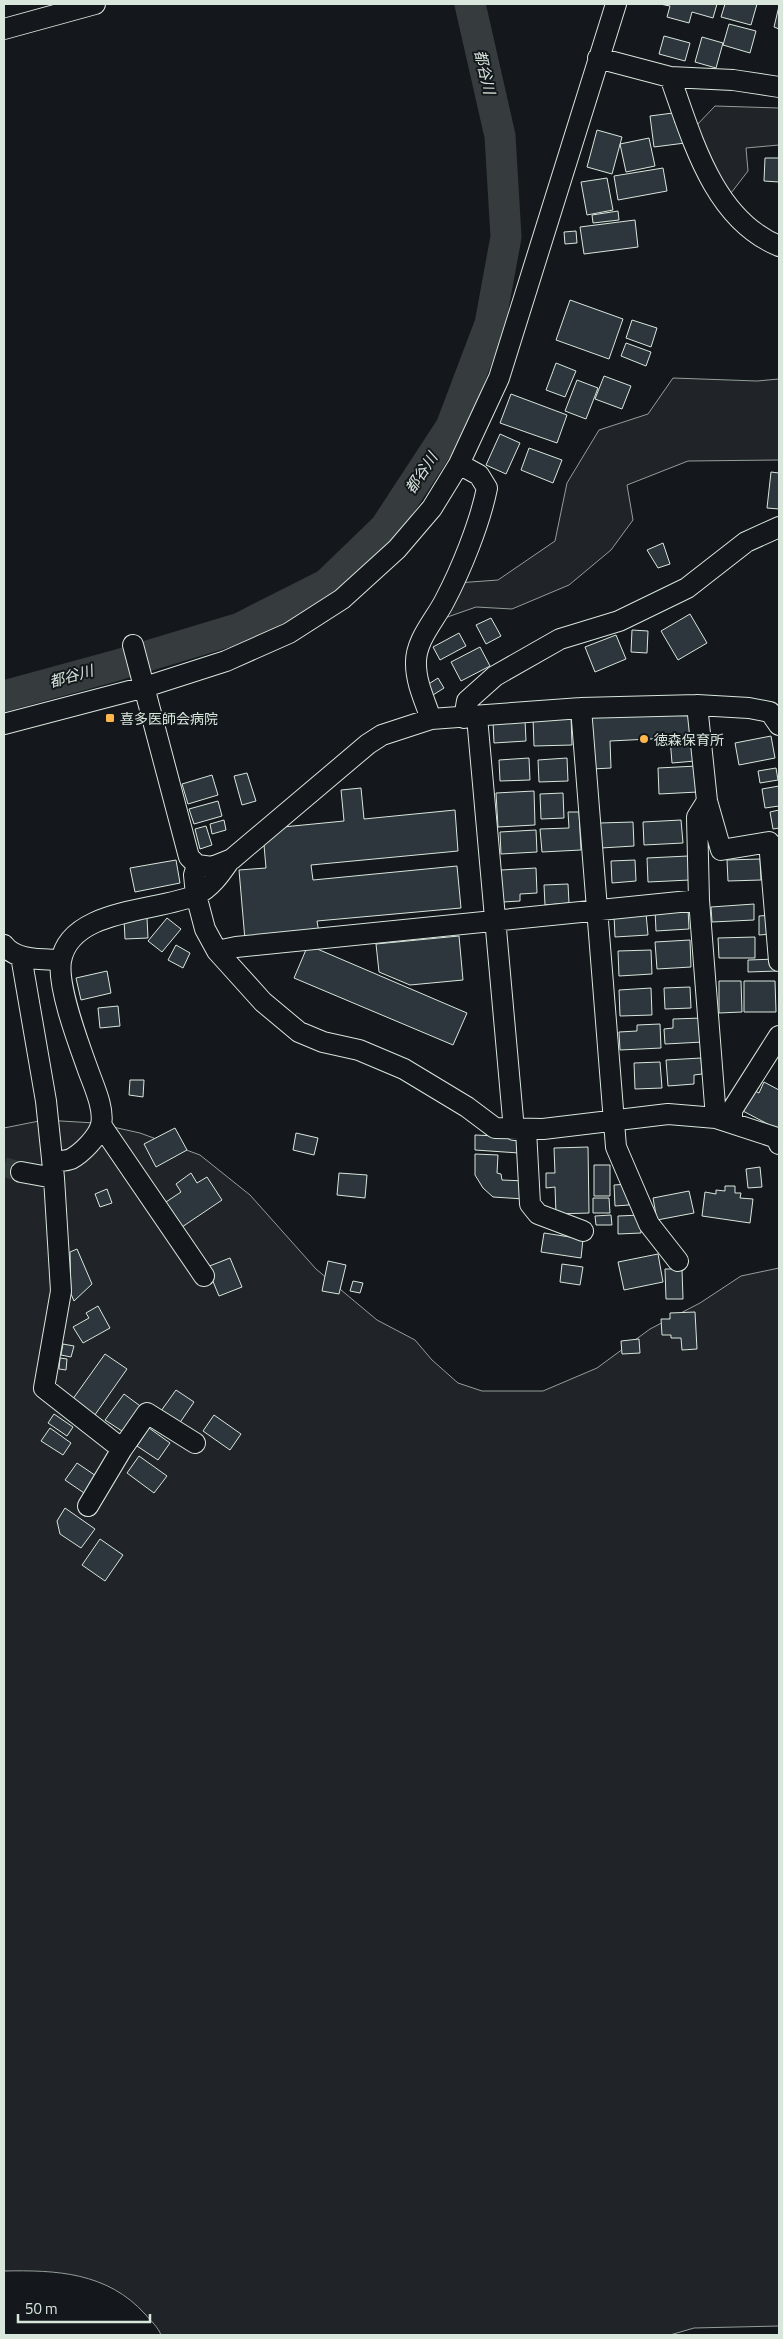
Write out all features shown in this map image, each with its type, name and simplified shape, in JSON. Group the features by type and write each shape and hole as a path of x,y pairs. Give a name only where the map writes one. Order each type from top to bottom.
{"street":[{"path":"4,29 95,4"},
{"path":"4,724 143,681 226,661 283,636 342,599 396,549 432,508 459,464 498,378 616,4"},
{"path":"598,58 670,77 733,80 779,87"},
{"path":"670,77 698,154 722,197 742,222 779,246"},
{"path":"430,719 418,681 416,662 420,643 444,600 482,512 487,488 479,475 459,464"},
{"path":"583,1231 538,1214 530,1204 468,701 495,676 560,639 620,621 687,588 746,542 779,527"},
{"path":"133,645 189,857 197,866 212,867 232,859"},
{"path":"697,705 707,801 722,850 769,842 779,961"},
{"path":"204,1276 101,1125 97,1091 87,1067 62,985 61,960 71,937 98,920 196,895 215,880 232,859 368,744 382,735 430,719 471,718 581,708 697,705 749,708 770,712 779,725"},
{"path":"581,708 616,1147 649,1224 678,1261"},
{"path":"707,801 697,817 699,900 724,1120"},
{"path":"197,866 194,875 196,895 205,929 217,951 263,1002 300,1032 323,1042 359,1050 404,1069 467,1107 495,1128 520,1130 668,1114 724,1120 777,1138 779,1144"},
{"path":"217,951 236,947 699,900"},
{"path":"4,945 9,952 21,956 61,960"},
{"path":"21,956 46,1101 54,1170 61,1291 44,1388 122,1449"},
{"path":"724,1120 779,1036"},
{"path":"21,1172 54,1170 90,1142 101,1125"},
{"path":"88,1506 122,1449 147,1413 194,1444"}],"shaded area":[{"path":"715,106 779,108 779,145 746,148 748,171 728,197 694,128"},
{"path":"673,378 757,381 779,379 779,460 688,461 627,485 633,520 611,550 569,585 512,609 476,607 439,620 457,583 498,580 555,541 567,483 599,430 648,414"},
{"path":"44,1120 95,1123 140,1133 200,1155 250,1195 316,1269 377,1320 415,1340 432,1360 458,1383 482,1391 543,1391 597,1368 650,1329 700,1303 741,1276 779,1268 779,2326 694,2328 670,2335 161,2335 145,2314 130,2300 114,2289 97,2282 80,2276 61,2273 4,2271 4,1128"}],"building":[{"path":"660,4 717,4 713,18 692,12 689,23 667,17 670,6"},
{"path":"725,4 757,4 751,25 721,17"},
{"path":"779,6 779,29 774,27"},
{"path":"729,24 756,31 750,53 723,45"},
{"path":"664,36 690,43 685,61 659,54"},
{"path":"702,37 723,43 716,68 695,62"},
{"path":"673,113 675,123 683,124 685,143 654,147 650,116"},
{"path":"597,130 622,137 612,174 587,167"},
{"path":"649,138 655,166 626,172 620,144"},
{"path":"765,158 779,158 779,182 764,181"},
{"path":"663,168 667,191 618,200 614,176"},
{"path":"607,178 613,210 587,215 581,182"},
{"path":"618,211 619,220 593,223 592,215"},
{"path":"635,220 638,247 584,254 580,227"},
{"path":"576,231 577,243 565,244 564,232"},
{"path":"570,300 623,319 609,359 556,340"},
{"path":"632,320 657,328 651,347 626,338"},
{"path":"626,343 651,352 646,366 621,356"},
{"path":"556,363 576,371 565,397 546,390"},
{"path":"604,376 631,386 622,409 595,399"},
{"path":"577,380 598,388 586,419 565,411"},
{"path":"511,394 567,415 557,443 500,423"},
{"path":"500,434 520,443 506,474 486,465"},
{"path":"529,448 562,460 553,483 521,470"},
{"path":"771,472 779,473 779,509 767,508"},
{"path":"663,543 670,564 658,568 647,550"},
{"path":"690,614 707,643 678,660 661,631"},
{"path":"491,618 501,636 486,644 476,625"},
{"path":"632,630 648,631 647,653 631,652"},
{"path":"459,633 466,646 440,660 433,647"},
{"path":"616,635 626,659 595,672 585,647"},
{"path":"480,647 490,666 461,681 451,662"},
{"path":"438,678 444,688 433,695 427,685"},
{"path":"693,711 695,761 672,763 670,738 610,741 611,768 592,769 589,716"},
{"path":"571,716 572,745 534,746 533,718"},
{"path":"525,720 526,741 494,743 493,722"},
{"path":"771,736 775,758 739,765 735,743"},
{"path":"529,758 530,780 500,781 499,760"},
{"path":"567,758 568,781 539,782 538,760"},
{"path":"697,766 698,792 659,794 658,768"},
{"path":"776,768 778,780 760,783 758,771"},
{"path":"247,773 256,801 242,805 234,776"},
{"path":"212,775 218,795 188,804 182,784"},
{"path":"779,786 779,806 765,808 762,789"},
{"path":"361,788 364,819 455,810 458,851 311,865 313,880 457,866 461,908 317,921 319,933 245,940 239,870 266,868 264,845 283,827 344,821 341,790"},
{"path":"534,791 535,825 498,827 496,793"},
{"path":"563,793 564,818 541,819 540,794"},
{"path":"218,801 222,816 194,824 189,809"},
{"path":"779,810 779,828 773,829 770,812"},
{"path":"568,812 579,812 581,850 542,852 540,829 569,828"},
{"path":"224,820 226,830 212,834 210,824"},
{"path":"681,820 683,843 644,845 643,822"},
{"path":"633,822 634,846 601,848 600,823"},
{"path":"206,826 212,845 200,849 195,829"},
{"path":"536,830 537,852 501,854 500,832"},
{"path":"688,856 690,880 648,882 647,858"},
{"path":"760,859 761,880 728,881 727,860"},
{"path":"176,860 180,883 135,892 130,868"},
{"path":"635,860 636,881 612,883 611,861"},
{"path":"536,868 537,893 520,894 520,901 503,902 501,870"},
{"path":"568,884 569,903 545,905 544,885"},
{"path":"754,904 754,920 712,922 711,907"},
{"path":"688,908 689,929 656,931 655,910"},
{"path":"646,913 648,935 615,937 614,915"},
{"path":"773,915 773,934 759,935 759,916"},
{"path":"147,918 148,938 125,939 124,919"},
{"path":"167,918 181,929 162,952 148,941"},
{"path":"459,936 463,980 410,985 379,972 376,944"},
{"path":"755,937 755,958 719,958 718,938"},
{"path":"690,940 691,967 657,969 655,942"},
{"path":"176,945 190,953 183,968 168,960"},
{"path":"308,945 467,1013 453,1045 294,978"},
{"path":"651,950 652,974 619,976 618,951"},
{"path":"777,959 777,971 748,972 748,960"},
{"path":"107,971 111,993 81,1000 76,978"},
{"path":"719,981 741,981 742,1012 719,1013"},
{"path":"744,981 775,981 776,1012 744,1012"},
{"path":"690,987 691,1008 665,1009 664,988"},
{"path":"651,988 652,1015 620,1016 619,990"},
{"path":"118,1006 120,1026 100,1028 98,1008"},
{"path":"702,1018 703,1042 665,1044 664,1029 673,1028 673,1019"},
{"path":"660,1024 661,1048 620,1050 619,1032 637,1031 637,1025"},
{"path":"701,1058 702,1074 694,1075 694,1084 668,1086 666,1060"},
{"path":"660,1062 662,1088 635,1089 634,1063"},
{"path":"130,1080 144,1080 143,1097 129,1095"},
{"path":"764,1082 779,1090 779,1130 743,1111 753,1090 759,1093"},
{"path":"175,1128 187,1150 156,1167 144,1144"},
{"path":"296,1133 318,1138 314,1155 293,1150"},
{"path":"475,1135 519,1137 519,1153 475,1150"},
{"path":"588,1147 589,1213 556,1214 555,1187 546,1188 546,1173 555,1173 554,1148"},
{"path":"475,1154 498,1155 497,1173 501,1174 502,1180 526,1181 524,1199 493,1197 483,1188 475,1175"},
{"path":"594,1165 610,1165 610,1196 594,1196"},
{"path":"760,1167 762,1187 748,1188 746,1169"},
{"path":"191,1173 197,1183 207,1177 222,1200 182,1227 166,1202 181,1192 176,1184"},
{"path":"339,1173 367,1175 365,1198 337,1195"},
{"path":"629,1184 629,1205 615,1206 614,1185"},
{"path":"725,1186 735,1186 735,1193 741,1193 740,1198 753,1199 750,1223 702,1216 705,1192 716,1194 716,1190 725,1191"},
{"path":"107,1189 112,1203 100,1207 95,1194"},
{"path":"689,1191 694,1213 657,1220 653,1198"},
{"path":"593,1198 609,1198 610,1213 593,1213"},
{"path":"611,1215 612,1225 596,1225 595,1216"},
{"path":"641,1215 641,1233 618,1234 618,1216"},
{"path":"544,1233 583,1239 581,1258 541,1252"},
{"path":"77,1249 92,1284 74,1301 71,1294 70,1252"},
{"path":"658,1254 663,1282 624,1290 618,1262"},
{"path":"230,1258 242,1287 219,1296 207,1267"},
{"path":"328,1261 346,1265 339,1294 322,1291"},
{"path":"562,1264 583,1267 580,1285 560,1282"},
{"path":"665,1269 682,1269 683,1299 666,1299"},
{"path":"353,1281 363,1283 360,1293 350,1291"},
{"path":"98,1306 110,1328 83,1343 73,1327 89,1318 86,1313"},
{"path":"695,1312 697,1349 682,1350 681,1338 671,1338 671,1335 662,1335 661,1319 670,1319 670,1313"},
{"path":"639,1339 640,1353 622,1354 621,1341"},
{"path":"63,1344 74,1346 71,1357 61,1355"},
{"path":"105,1354 127,1369 92,1419 70,1403"},
{"path":"60,1358 67,1359 66,1370 59,1369"},
{"path":"176,1390 194,1402 179,1424 161,1411"},
{"path":"124,1394 143,1408 125,1433 105,1420"},
{"path":"54,1414 73,1427 67,1436 48,1423"},
{"path":"214,1415 241,1434 230,1450 203,1431"},
{"path":"50,1428 71,1443 63,1455 41,1441"},
{"path":"149,1428 170,1443 158,1460 137,1446"},
{"path":"139,1456 167,1476 154,1493 127,1473"},
{"path":"77,1463 99,1478 87,1495 65,1480"},
{"path":"65,1508 95,1529 81,1548 60,1534 57,1521"},
{"path":"100,1539 123,1555 105,1581 82,1565"}],"waterway":[{"name":"都谷川","path":"4,696 114,666 240,628 327,584 385,528 451,427 490,324 506,237 500,136 470,4"}],"tunnel":[{"path":"4,1167 21,1172"}],"place":[{"name":"喜多医師会病院","path":"110,718"},
{"name":"徳森保育所","path":"644,739"}]}
